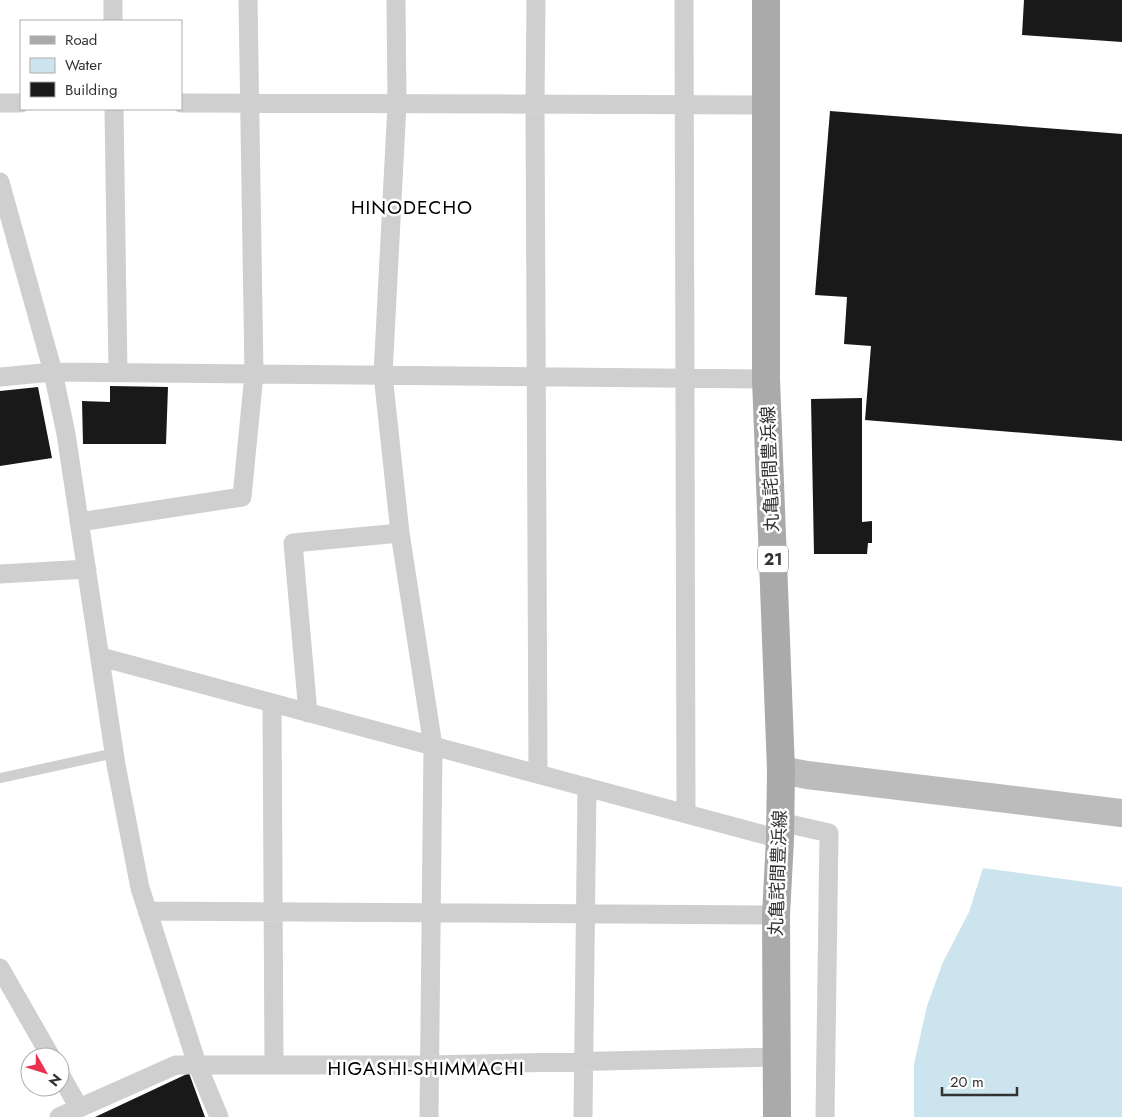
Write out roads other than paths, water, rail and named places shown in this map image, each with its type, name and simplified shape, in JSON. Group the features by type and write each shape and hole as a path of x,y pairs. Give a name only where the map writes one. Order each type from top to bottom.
{"main road":[{"name":"丸亀詫間豊浜線","path":"766,0 766,379 781,770 781,830 776,915 777,1117"}],"street":[{"path":"113,0 113,20"},
{"path":"80,522 242,498 254,374 248,0"},
{"path":"396,0 397,104 384,375 400,533 433,746 429,1117"},
{"path":"536,0 538,774"},
{"path":"684,0 686,813"},
{"path":"0,103 20,103"},
{"path":"182,103 766,105"},
{"path":"114,110 118,372"},
{"path":"0,182 52,372 66,434 115,754 140,888 197,1064 219,1117"},
{"path":"0,377 52,372 118,372 766,379"},
{"path":"308,713 293,543 400,533"},
{"path":"0,574 87,569"},
{"path":"101,657 686,813 781,830 829,833 825,1117"},
{"path":"272,703 274,1064"},
{"path":"781,770 807,775 1122,813"},
{"path":"583,1117 587,787"},
{"path":"147,911 776,915"},
{"path":"0,968 44,1047"},
{"path":"58,1117 176,1065 430,1065 776,1057"},
{"path":"70,1092 79,1108"}],"lane":[{"path":"0,778 115,754"}],"water":[{"path":"983,868 1122,887 1122,1117 914,1117 914,1064 927,1006 943,962 969,912"}],"district":[{"name":"HINODECHO","path":"412,207"},
{"name":"HIGASHI-SHIMMACHI","path":"426,1068"}]}
